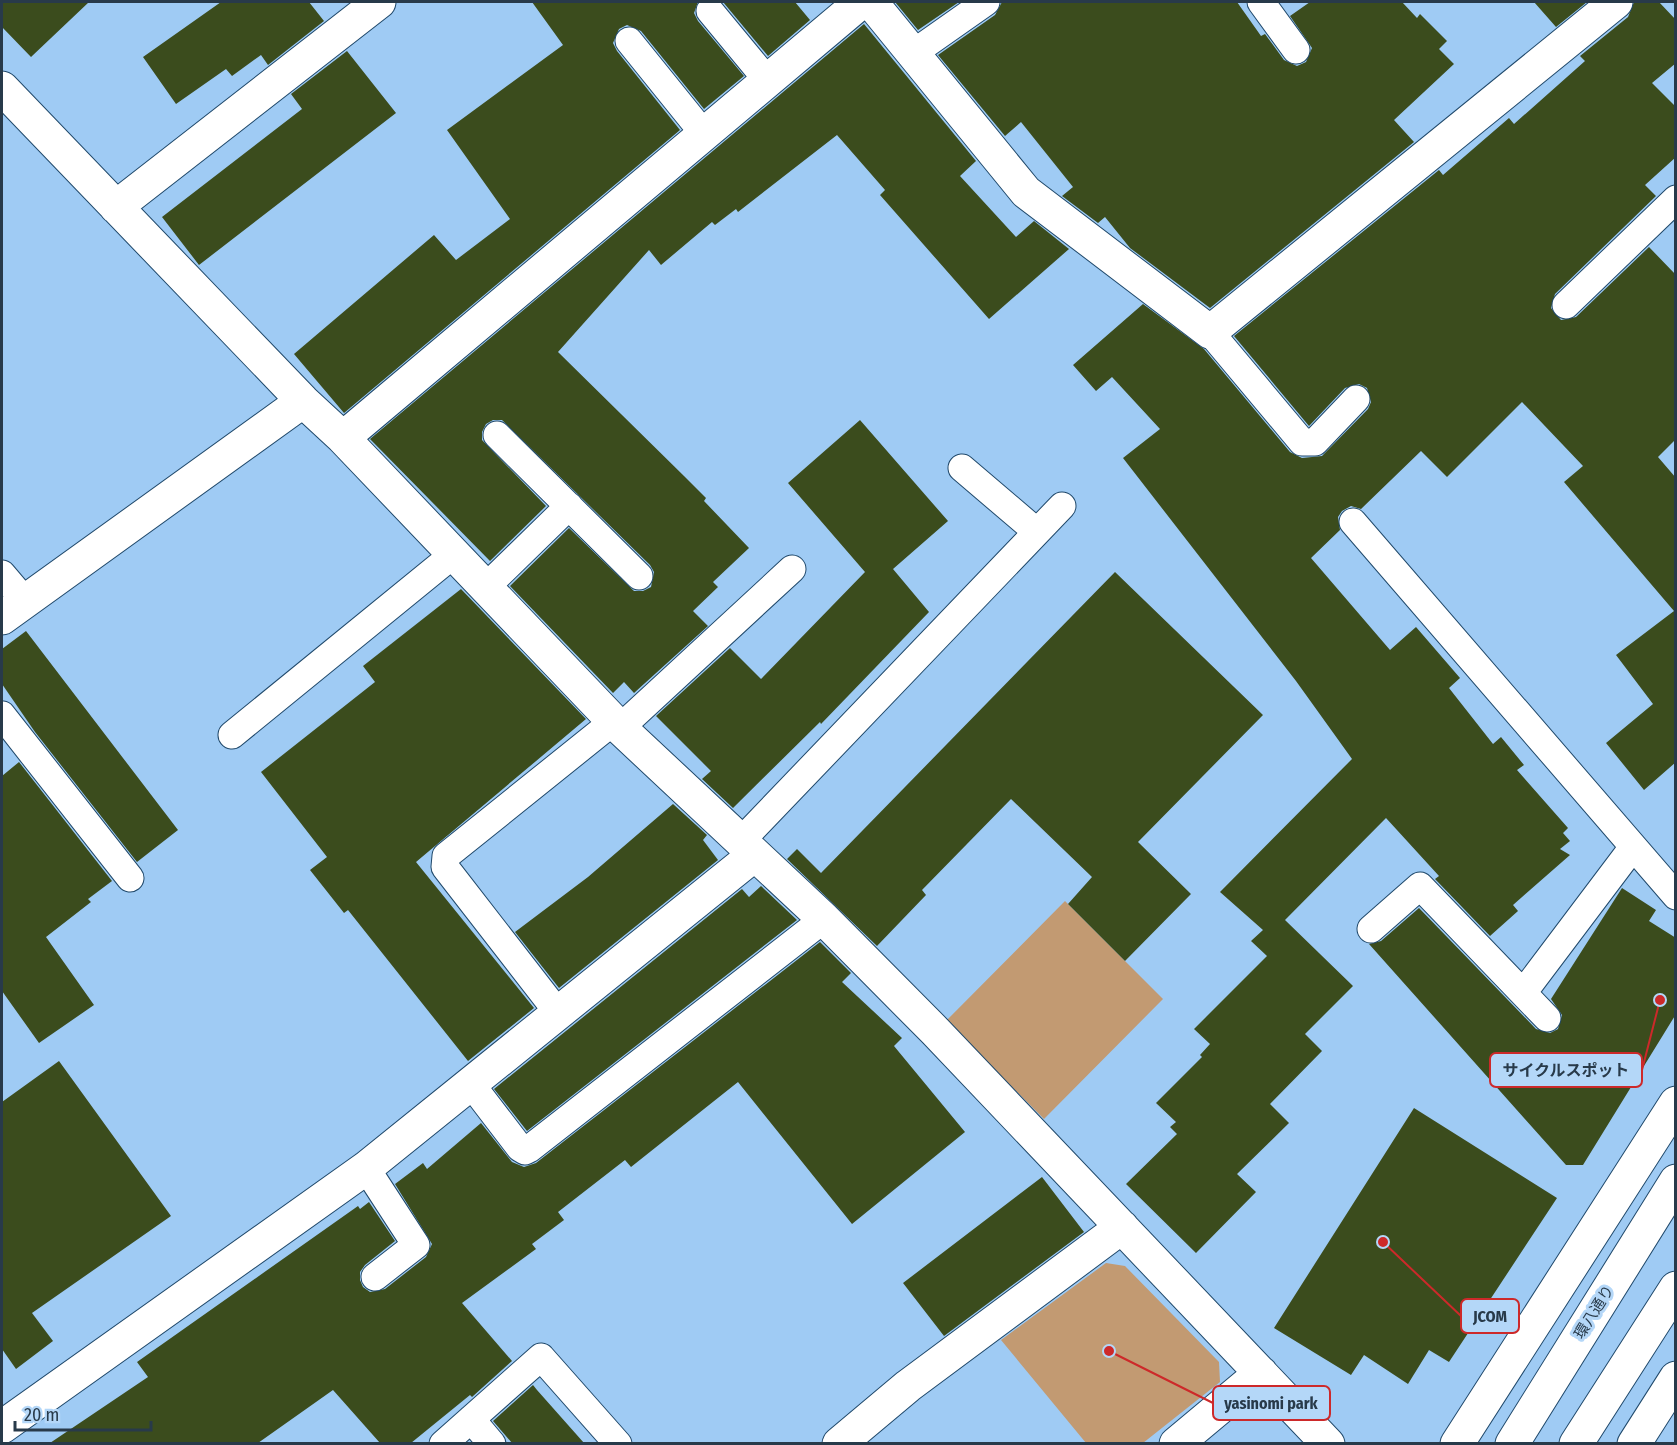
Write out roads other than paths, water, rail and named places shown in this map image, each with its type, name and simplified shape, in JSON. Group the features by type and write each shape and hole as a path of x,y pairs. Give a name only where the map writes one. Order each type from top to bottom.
{"street":[{"path":"116,207 379,2"},
{"path":"343,438 861,2"},
{"path":"871,2 1026,192 1210,332 1616,2"},
{"path":"2,88 303,402 343,438 617,725 824,919 935,1031 1328,1443"},
{"path":"13,609 303,402"},
{"path":"2,1427 366,1168 559,1014 747,848"},
{"path":"1457,1443 1676,1102"},
{"name":"環八通り","path":"1512,1443 1676,1181"},
{"path":"839,1443 908,1386 1122,1227"},
{"path":"1576,1443 1676,1288"},
{"path":"1176,1443 1261,1373"},
{"path":"1634,1443 1676,1378"}],"lane":[{"path":"912,54 986,2"},
{"path":"1261,2 1296,50"},
{"path":"710,11 767,80"},
{"path":"629,41 704,134"},
{"path":"1566,305 1676,199"},
{"path":"1210,332 1302,442 1316,442 1356,399"},
{"path":"497,435 639,576"},
{"path":"962,468 1036,532"},
{"path":"486,587 569,506"},
{"path":"747,848 1062,506"},
{"path":"1353,522 1676,896"},
{"path":"232,735 454,554"},
{"path":"559,1014 445,867 446,856 617,725 792,569"},
{"path":"2,574 13,609"},
{"path":"2,715 130,878"},
{"path":"1523,993 1633,847"},
{"path":"1371,930 1420,886 1547,1018"},
{"path":"471,1084 520,1148 525,1151 530,1149 824,919"},
{"path":"366,1168 416,1245 375,1277"},
{"path":"443,1443 542,1357 618,1443"},
{"path":"471,1419 492,1443"}],"place":[{"name":"サイクルスポット","path":"1660,1000"},
{"name":"JCOM","path":"1383,1242"},
{"name":"yasinomi park","path":"1109,1351"}]}
